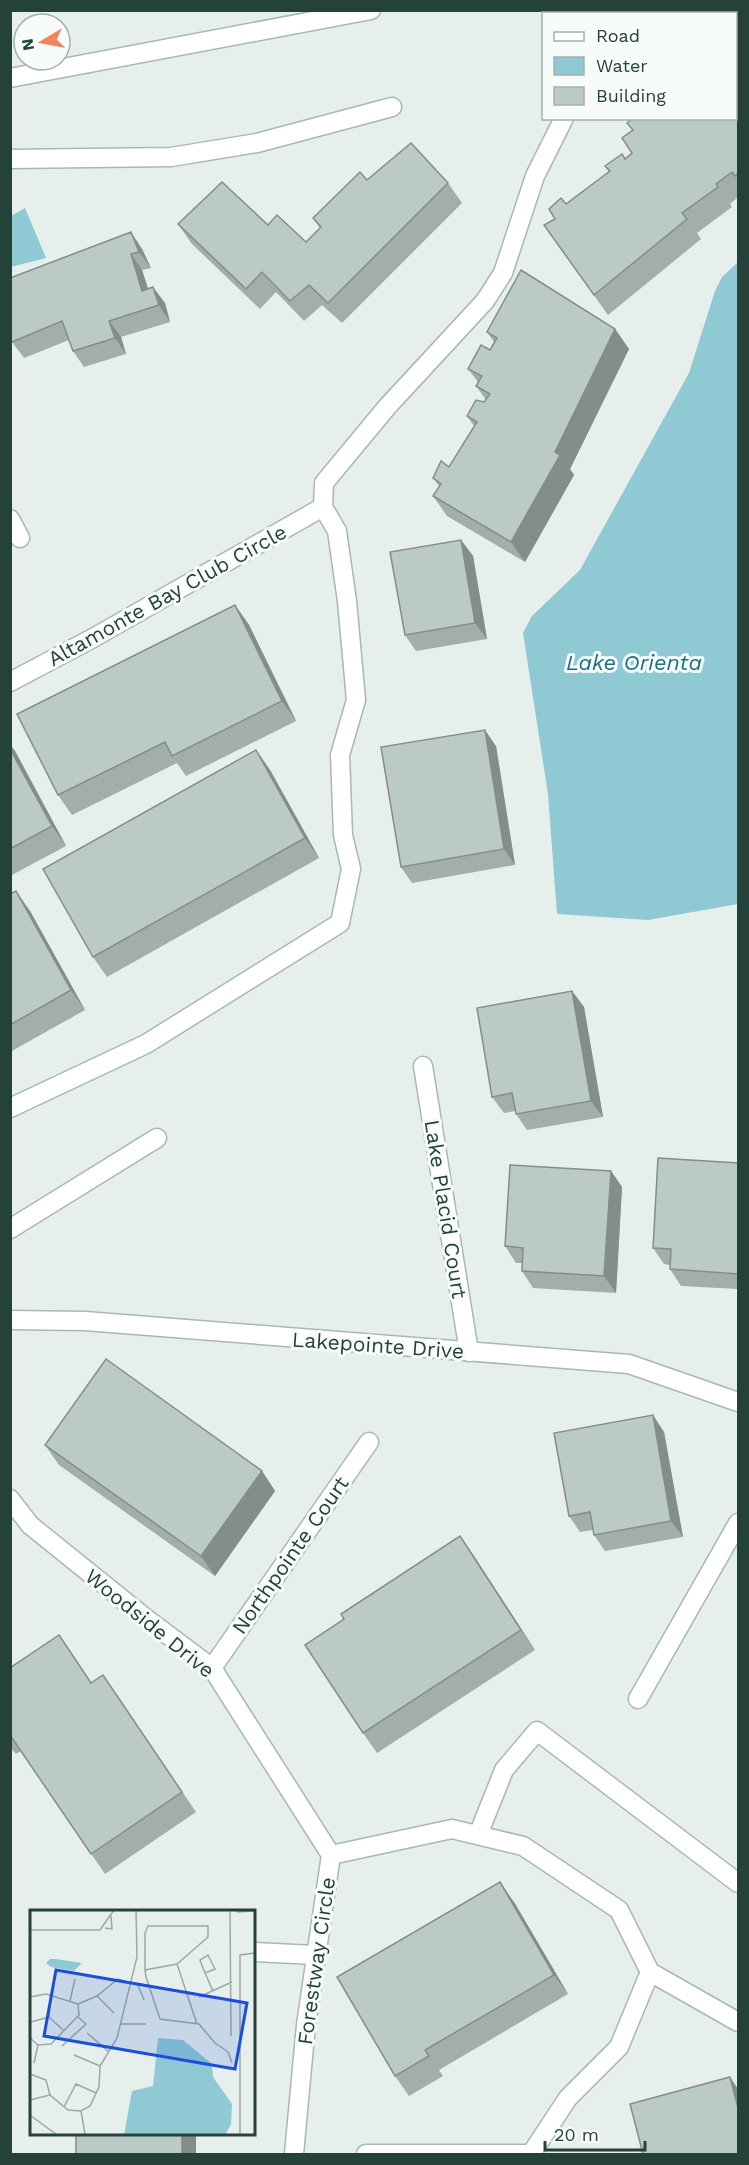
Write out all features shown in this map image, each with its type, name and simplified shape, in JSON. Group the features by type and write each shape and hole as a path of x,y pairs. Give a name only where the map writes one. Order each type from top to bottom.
{"street":[{"path":"10,78 371,10"},
{"path":"10,159 171,158 256,143 392,107"},
{"path":"10,1108 146,1044 340,923 351,869 343,835 340,755 356,700 347,601 337,531 323,507 324,483 387,407 485,300 503,273 535,176 563,120"},
{"name":"Altamonte Bay Club Circle","path":"10,682 323,507"},
{"path":"10,519 20,538"},
{"name":"Lake Placid Court","path":"423,1066 469,1352"},
{"path":"10,1229 157,1138"},
{"name":"Lakepointe Drive","path":"10,1320 85,1321 629,1364 738,1402"},
{"name":"Northpointe Court","path":"212,1668 369,1442"},
{"name":"Woodside Drive","path":"10,1498 30,1526 147,1620 212,1668 331,1855"},
{"path":"638,1699 738,1523"},
{"path":"478,1835 504,1770 537,1731 738,1883"},
{"name":"Forestway Circle","path":"294,2154 306,2025 331,1855 452,1829 523,1846 619,1911 650,1972"},
{"path":"255,1952 315,1955"},
{"path":"366,2154 531,2154 568,2098 619,2047 650,1972 738,2022"}],"water":[{"path":"25,208 46,258 11,267 11,216"},
{"name":"Lake Orienta","path":"738,262 738,904 648,920 557,914 548,794 523,633 532,616 580,570 689,373 715,291 722,277"}],"building":[{"path":"737,91 738,173 735,176 732,172 716,184 718,187 682,213 687,219 594,295 544,225 555,219 549,209 561,198 566,204 610,171 605,166 622,154 625,159 632,153 622,138 633,130 627,123 631,120 737,120"},
{"path":"411,143 448,183 328,303 309,285 290,301 262,272 246,289 178,224 222,182 268,225 277,215 306,242 321,227 313,218 360,172 367,180"},
{"path":"131,232 139,252 131,254 142,291 153,287 159,305 109,321 115,338 73,351 62,321 12,342 10,337 10,278"},
{"path":"521,270 615,329 555,452 560,455 511,542 433,496 441,484 433,478 441,461 449,467 477,422 467,416 476,400 484,402 490,394 476,386 482,376 468,369 481,345 490,350 497,338 487,332"},
{"path":"461,540 475,623 405,635 390,552"},
{"path":"235,605 282,701 172,756 165,742 58,795 17,714"},
{"path":"485,730 504,849 401,867 381,747"},
{"path":"10,749 52,826 10,849"},
{"path":"256,750 305,838 93,957 43,869"},
{"path":"16,891 71,990 10,1025 10,894"},
{"path":"572,991 591,1101 516,1114 512,1093 492,1097 477,1008"},
{"path":"658,1158 738,1163 738,1274 670,1269 671,1249 653,1248"},
{"path":"510,1165 611,1171 604,1276 522,1271 523,1248 505,1246"},
{"path":"106,1359 262,1471 201,1556 45,1445"},
{"path":"653,1415 671,1521 594,1535 590,1512 569,1516 554,1433"},
{"path":"460,1536 521,1630 363,1733 305,1645 344,1619 341,1614"},
{"path":"59,1635 91,1683 103,1675 182,1792 91,1854 10,1735 10,1668"},
{"path":"500,1882 554,1975 425,2050 429,2056 395,2076 337,1977"},
{"path":"730,2077 738,2108 738,2154 643,2154 630,2104"},
{"path":"76,2135 182,2135 182,2154 76,2154"}]}
